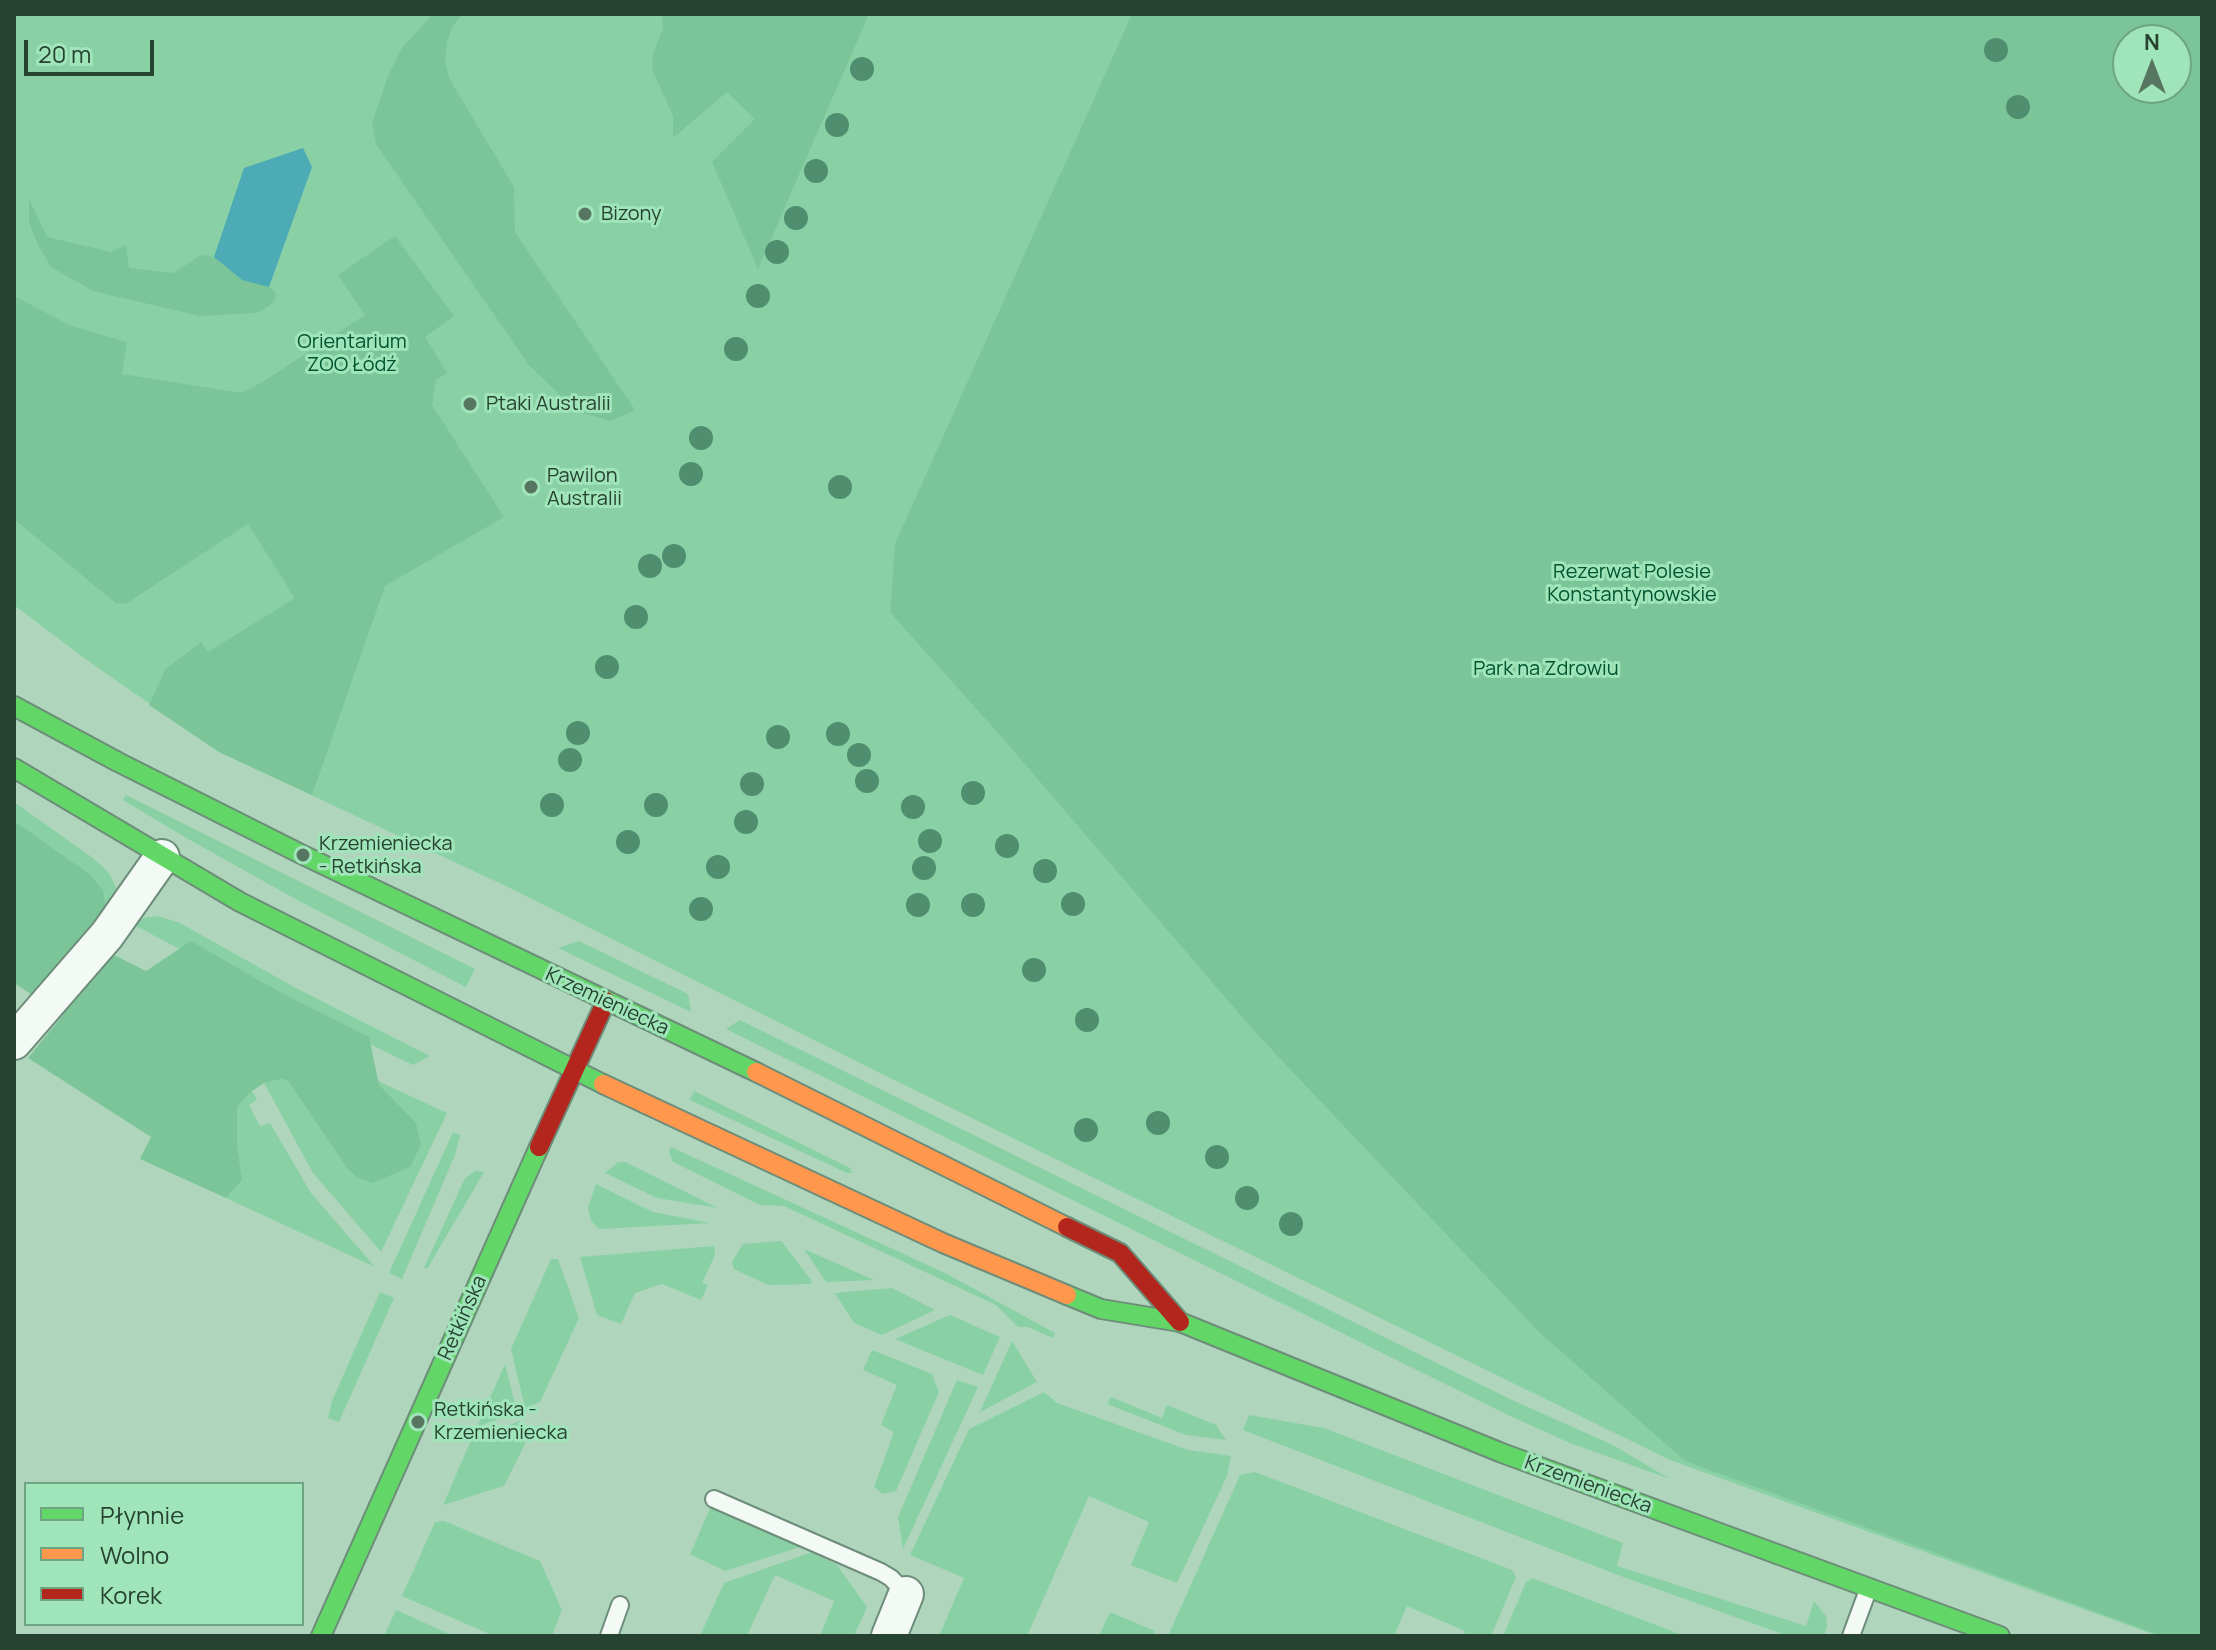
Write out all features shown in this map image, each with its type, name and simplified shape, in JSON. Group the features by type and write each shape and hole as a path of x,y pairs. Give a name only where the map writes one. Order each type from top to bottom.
{"main road":[{"name":"Krzemieniecka","path":"14,706 289,848 1120,1253 1180,1322"},
{"name":"Krzemieniecka","path":"14,768 254,910 573,1071 943,1243 1101,1309 1180,1322 1502,1453 2000,1636"},
{"name":"Retkińska","path":"321,1636 606,1001"}],"street":[{"path":"17,1039 107,935 162,857"},
{"path":"889,1636 906,1594"}],"lane":[{"path":"714,1499 881,1572 906,1594"},
{"path":"1851,1636 1868,1588"},
{"path":"609,1636 620,1605"}],"green space":[{"name":"Park na Zdrowiu","path":"14,14 2202,14 2202,1636 2158,1636 1670,1460 510,888 219,752 14,605"},
{"path":"433,14 462,14 447,42 445,60 449,78 514,187 515,232 635,410 611,421 586,414 563,398 529,365 376,144 372,123 388,76 402,48"},
{"path":"662,14 869,14 758,269 712,162 755,119 727,92 673,138 673,116 652,69 653,54 663,28"},
{"name":"Park na Zdrowiu","path":"1132,14 2202,14 2202,1636 2162,1636 1685,1461 1539,1332 1255,1032 890,612 895,544"},
{"path":"29,199 47,237 111,252 126,245 129,268 173,273 201,255 214,257 242,280 269,287 276,293 275,299 257,313 200,316 93,291 51,267 29,222"},
{"name":"Orientarium ZOO Łódź","path":"395,236 454,316 425,337 447,373 436,380 432,405 504,517 385,586 312,795 219,752 149,705 165,670 201,642 208,652 295,598 248,524 127,603 117,604 14,519 14,296 71,326 127,342 122,374 241,393 365,315 338,275"},
{"path":"126,795 475,969 466,987 301,902 188,839 123,800"},
{"path":"14,802 93,858 109,873 116,887 117,899 111,910 14,844"},
{"path":"14,821 89,874 103,890 112,954 146,971 191,941 276,990 369,1037 379,1085 416,1123 421,1145 410,1167 372,1183 357,1177 347,1168 288,1081 281,1079 264,1083 237,1107 237,1143 242,1180 226,1198 140,1159 151,1137 28,1058 63,1015 14,983"},
{"path":"158,916 180,923 294,987 430,1056 413,1065 254,988 134,925 143,918"},
{"path":"579,941 688,994 691,1012 558,948"},
{"path":"740,1020 1512,1400 1613,1445 1670,1479 1570,1443 1508,1415 726,1029"},
{"path":"281,1079 288,1081 347,1168 378,1081 447,1113 381,1252 313,1173 264,1083"},
{"path":"252,1091 257,1099 249,1105 260,1126 270,1123 311,1193 375,1267 226,1198 242,1180 237,1143 237,1107"},
{"path":"694,1091 850,1168 852,1173 690,1100"},
{"path":"453,1132 460,1135 455,1155 402,1279 389,1273"},
{"path":"671,1147 947,1274 1055,1333 1053,1338 1028,1327 1018,1327 996,1305 784,1206 760,1205 673,1162 669,1152"},
{"path":"618,1162 625,1162 718,1208 657,1198 605,1173"},
{"path":"475,1171 484,1172 427,1269 424,1268 465,1178"},
{"path":"596,1184 653,1212 710,1223 599,1229 591,1221 588,1208"},
{"path":"781,1241 812,1281 810,1284 768,1285 734,1269 732,1262 743,1244"},
{"path":"714,1246 715,1255 702,1283 708,1285 701,1300 662,1284 635,1293 621,1324 597,1315 580,1257"},
{"path":"804,1249 874,1280 826,1282"},
{"path":"551,1259 558,1259 579,1318 540,1402 525,1408 511,1349"},
{"path":"892,1288 935,1310 882,1335 854,1323 835,1293"},
{"path":"380,1292 394,1298 339,1422 328,1418 332,1401"},
{"path":"950,1315 1000,1337 983,1375 895,1339"},
{"path":"1012,1341 1037,1382 980,1412"},
{"path":"872,1350 932,1374 939,1392 896,1491 883,1494 874,1487 894,1432 881,1425 897,1385 863,1370"},
{"path":"505,1364 517,1412 477,1427"},
{"path":"957,1380 978,1387 903,1549 898,1517"},
{"path":"1044,1392 1057,1403 1188,1450 1231,1456 1227,1476 1177,1583 1131,1565 1149,1522 1089,1496 1027,1636 939,1636 964,1578 910,1555 969,1429"},
{"path":"1111,1397 1162,1418 1167,1405 1216,1425 1226,1440 1186,1435 1107,1404"},
{"path":"1249,1415 1324,1428 1623,1543 1617,1566 1806,1626 1814,1601 1826,1616 1824,1636 1788,1636 1618,1575 1243,1430"},
{"path":"520,1421 525,1444 504,1486 443,1505 471,1440"},
{"path":"1255,1472 1512,1570 1516,1577 1491,1636 1464,1636 1465,1631 1407,1606 1394,1636 1168,1636 1240,1475"},
{"path":"711,1506 800,1547 725,1571 690,1554"},
{"path":"444,1521 540,1561 562,1610 552,1636 494,1636 402,1596 435,1522"},
{"path":"812,1552 837,1565 867,1607 854,1636 820,1636 834,1601 775,1575 747,1636 700,1636 724,1583"},
{"path":"1532,1578 1685,1636 1503,1636 1526,1582"},
{"path":"396,1610 454,1636 384,1636"},
{"path":"1110,1612 1155,1631 1153,1636 1099,1636"}],"water":[{"path":"303,148 312,167 269,287 242,280 214,257 244,168"}],"traffic: fast":[{"path":"14,706 303,855 756,1072"},
{"path":"14,768 240,902 603,1084"},
{"path":"321,1636 539,1147"},
{"path":"1067,1295 1101,1309 1180,1322 1502,1453 2000,1636"}],"traffic: slow":[{"path":"756,1072 1067,1227"},
{"path":"603,1084 943,1243 1067,1295"}],"traffic: jam":[{"path":"539,1147 606,1001"},
{"path":"1067,1227 1120,1253 1180,1322"}],"place":[{"name":"Bizony","path":"585,214"},
{"name":"Ptaki Australii","path":"470,404"},
{"name":"Pawilon Australii","path":"531,487"},
{"name":"Krzemieniecka - Retkińska","path":"303,855"},
{"name":"Retkińska - Krzemieniecka","path":"418,1422"}],"park label":[{"name":"Rezerwat Polesie Konstantynowskie","path":"1632,584"}]}
